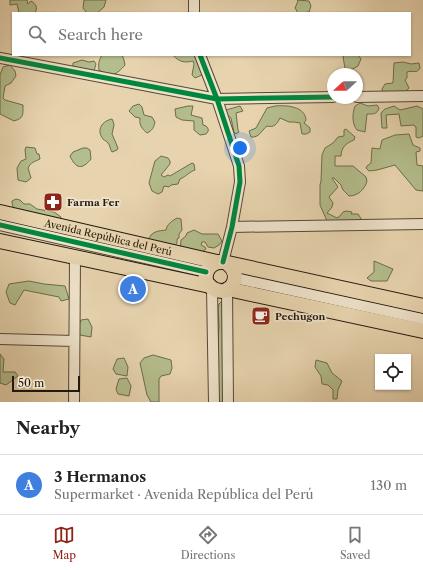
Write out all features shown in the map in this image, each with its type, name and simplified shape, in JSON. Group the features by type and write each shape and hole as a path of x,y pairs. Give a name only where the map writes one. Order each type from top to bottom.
{"highway":[{"name":"Avenida República del Perú","path":"0,212 423,306"},
{"path":"0,241 211,287 219,291 230,286 423,331"},
{"path":"211,287 207,281 206,272 211,265 222,262 234,271 230,286"}],"street":[{"path":"194,0 194,12"},
{"path":"200,56 217,98 239,166 240,182 232,227 222,262"},
{"path":"0,58 217,98 327,97"},
{"path":"363,97 423,96"},
{"path":"232,227 423,224"},
{"path":"0,225 206,272"},
{"path":"74,402 75,258"},
{"path":"228,402 230,286 423,319"},
{"path":"211,287 214,402"},
{"path":"0,339 74,341"}],"green space":[{"path":"10,0 27,0 28,4 31,1 34,3 36,9 35,12 19,12 17,4 10,5"},
{"path":"84,0 106,0 104,7 98,12 86,12 83,8"},
{"path":"297,0 309,1 311,6 309,12 297,12 295,8 298,1"},
{"path":"102,56 122,56 125,65 119,71 111,75 99,70"},
{"path":"174,56 199,56 204,73 195,78 192,75 194,64 193,61 187,62 177,59"},
{"path":"344,56 359,56 361,59 358,66 354,68 345,68"},
{"path":"82,60 89,62 94,61 96,64 94,71 73,69 73,63"},
{"path":"403,62 411,64 419,63 420,68 418,71 407,72 407,78 405,80 409,88 405,92 383,93 382,89 385,84 393,83 394,63"},
{"path":"10,65 15,71 16,76 11,83 5,86 3,98 5,100 23,105 22,116 20,119 14,121 0,114 0,75 3,67"},
{"path":"139,104 142,107 144,115 152,117 155,122 152,129 147,133 141,127 140,118 135,117 129,111 133,106"},
{"path":"358,104 368,106 377,105 379,108 376,113 367,114 365,132 355,128 353,122 353,112 355,106"},
{"path":"193,106 191,115 202,118 203,125 208,129 206,134 200,135 194,130 194,121 182,120 176,117 175,109"},
{"path":"240,106 243,111 236,113 239,132 236,134 234,132 231,118 226,114 226,110"},
{"path":"275,106 289,106 299,109 305,115 306,120 304,123 310,128 310,132 302,134 300,123 289,122 280,118 275,125 267,126 258,135 251,137 249,131 256,128 267,108"},
{"path":"394,106 400,110 417,106 423,109 423,136 419,138 416,137 416,127 413,125 401,126 399,114 386,115 387,128 382,128 381,113 385,109"},
{"path":"112,119 114,125 112,134 118,148 112,152 109,144 101,136 100,129 105,122"},
{"path":"346,129 355,137 354,140 344,146 341,156 335,156 335,166 353,166 366,177 367,181 361,192 349,196 343,190 341,185 334,178 332,178 338,187 329,197 333,203 332,207 327,213 337,218 343,212 352,212 351,214 358,214 362,220 361,224 328,223 320,205 322,155 325,148 333,143 338,137 344,136 344,130"},
{"path":"409,134 413,145 420,148 420,151 416,152 417,165 423,166 423,191 416,190 395,165 369,171 366,168 371,163 372,148 380,149 382,140 395,135"},
{"path":"26,147 35,148 40,159 33,162 29,166 28,168 31,178 26,182 18,180 17,168 21,161 26,159"},
{"path":"83,148 90,150 91,159 85,165 77,166 70,156 73,152"},
{"path":"161,156 168,158 170,161 170,164 161,175 164,177 168,175 170,176 192,163 194,164 195,170 180,179 178,184 171,185 169,187 164,186 162,192 158,194 152,191 149,183 155,161"},
{"path":"16,199 20,200 24,204 30,204 37,209 54,212 61,217 60,221 23,225 12,205 12,201"},
{"path":"177,218 181,219 182,230 174,247 148,241 153,233 166,230 169,224"},
{"path":"194,230 202,234 218,234 222,241 214,248 208,247 205,242 202,242 201,245 206,249 200,253 180,251 181,240 187,233"},
{"path":"374,261 393,269 387,281 371,281 367,278 374,272"},
{"path":"29,281 65,286 69,299 61,301 59,297 24,290 15,305 10,303 6,292 9,284"},
{"path":"222,301 225,301 228,402 215,402 219,325 218,308"},
{"path":"88,319 92,327 91,337 80,335 77,330 81,320"},
{"path":"0,354 4,359 3,372 15,372 18,376 6,385 0,383"},
{"path":"153,355 171,360 172,368 170,374 161,376 159,379 159,402 151,402 147,395 140,363 144,358"},
{"path":"124,358 128,367 127,376 116,374 113,369 117,359"},
{"path":"316,360 327,363 332,373 342,381 338,390 337,399 333,399 333,390 328,385 322,384 321,376 315,367"},
{"path":"127,378 131,386 129,396 118,394 116,389 119,379"}],"cycle path":[{"path":"200,56 217,99 239,166 240,182 232,227 223,262"},
{"path":"0,58 217,99 327,97"},
{"path":"0,225 206,272"}],"place":[{"name":"Farma Fer","path":"53,202"},
{"name":"3 Hermanos","path":"133,289"},
{"name":"Pechugon","path":"261,316"}]}
